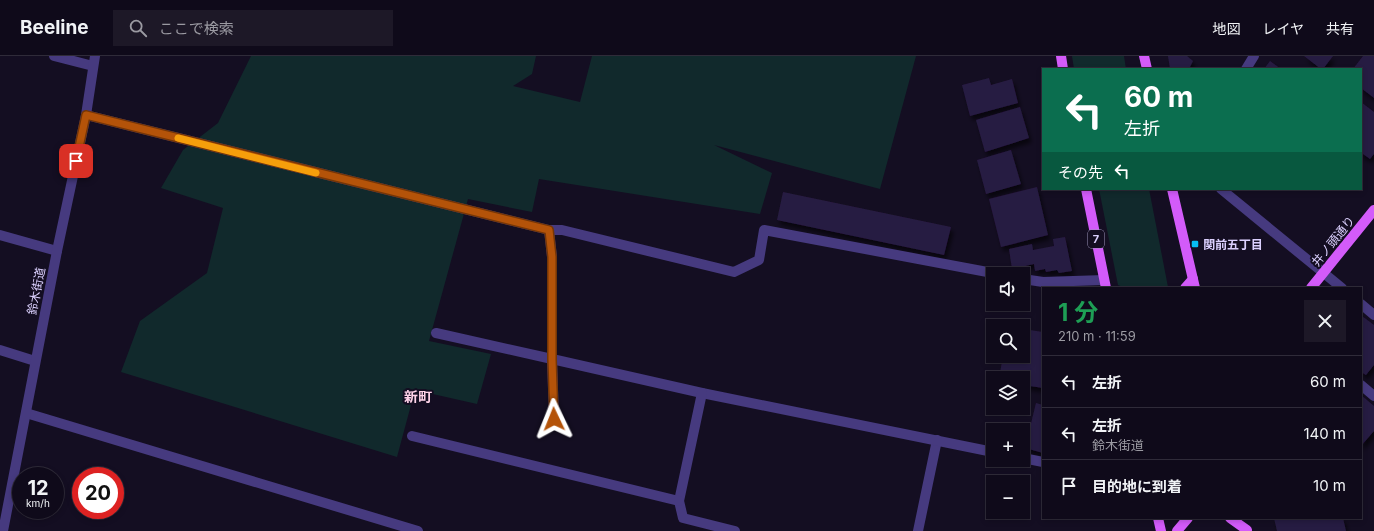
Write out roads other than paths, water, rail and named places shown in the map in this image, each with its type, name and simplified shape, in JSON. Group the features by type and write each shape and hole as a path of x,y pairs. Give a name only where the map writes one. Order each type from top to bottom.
{"main road":[{"path":"1061,56 1063,68"},
{"path":"1144,56 1147,68"},
{"name":"7","path":"1086,190 1105,284"},
{"path":"1172,190 1194,283"},
{"name":"井ノ頭通り","path":"1313,287 1374,210"},
{"path":"1158,519 1161,531"},
{"path":"1177,531 1187,519"},
{"path":"1231,519 1247,531"},
{"path":"1245,519 1247,531"}],"street":[{"path":"54,56 94,61"},
{"path":"1247,68 1254,56"},
{"name":"鈴木街道","path":"3,531 57,251 86,115 94,61"},
{"path":"86,115 549,230 562,230 734,272 759,260 764,230 986,272"},
{"path":"1222,190 1341,287"},
{"path":"549,230 552,257 552,359 554,419"},
{"path":"0,235 57,251"},
{"path":"1030,280 1043,282 1105,284"},
{"path":"1362,305 1374,315"},
{"path":"436,333 702,393 986,450"},
{"path":"0,350 35,362"},
{"path":"1362,385 1374,396"},
{"path":"702,393 679,501 683,518 735,531"},
{"path":"26,413 418,531"},
{"path":"412,436 679,501"},
{"path":"918,531 937,440"},
{"path":"1030,459 1042,462"}],"place":[{"name":"関前五丁目","path":"1195,244"}],"district":[{"name":"新町","path":"418,396"}]}
